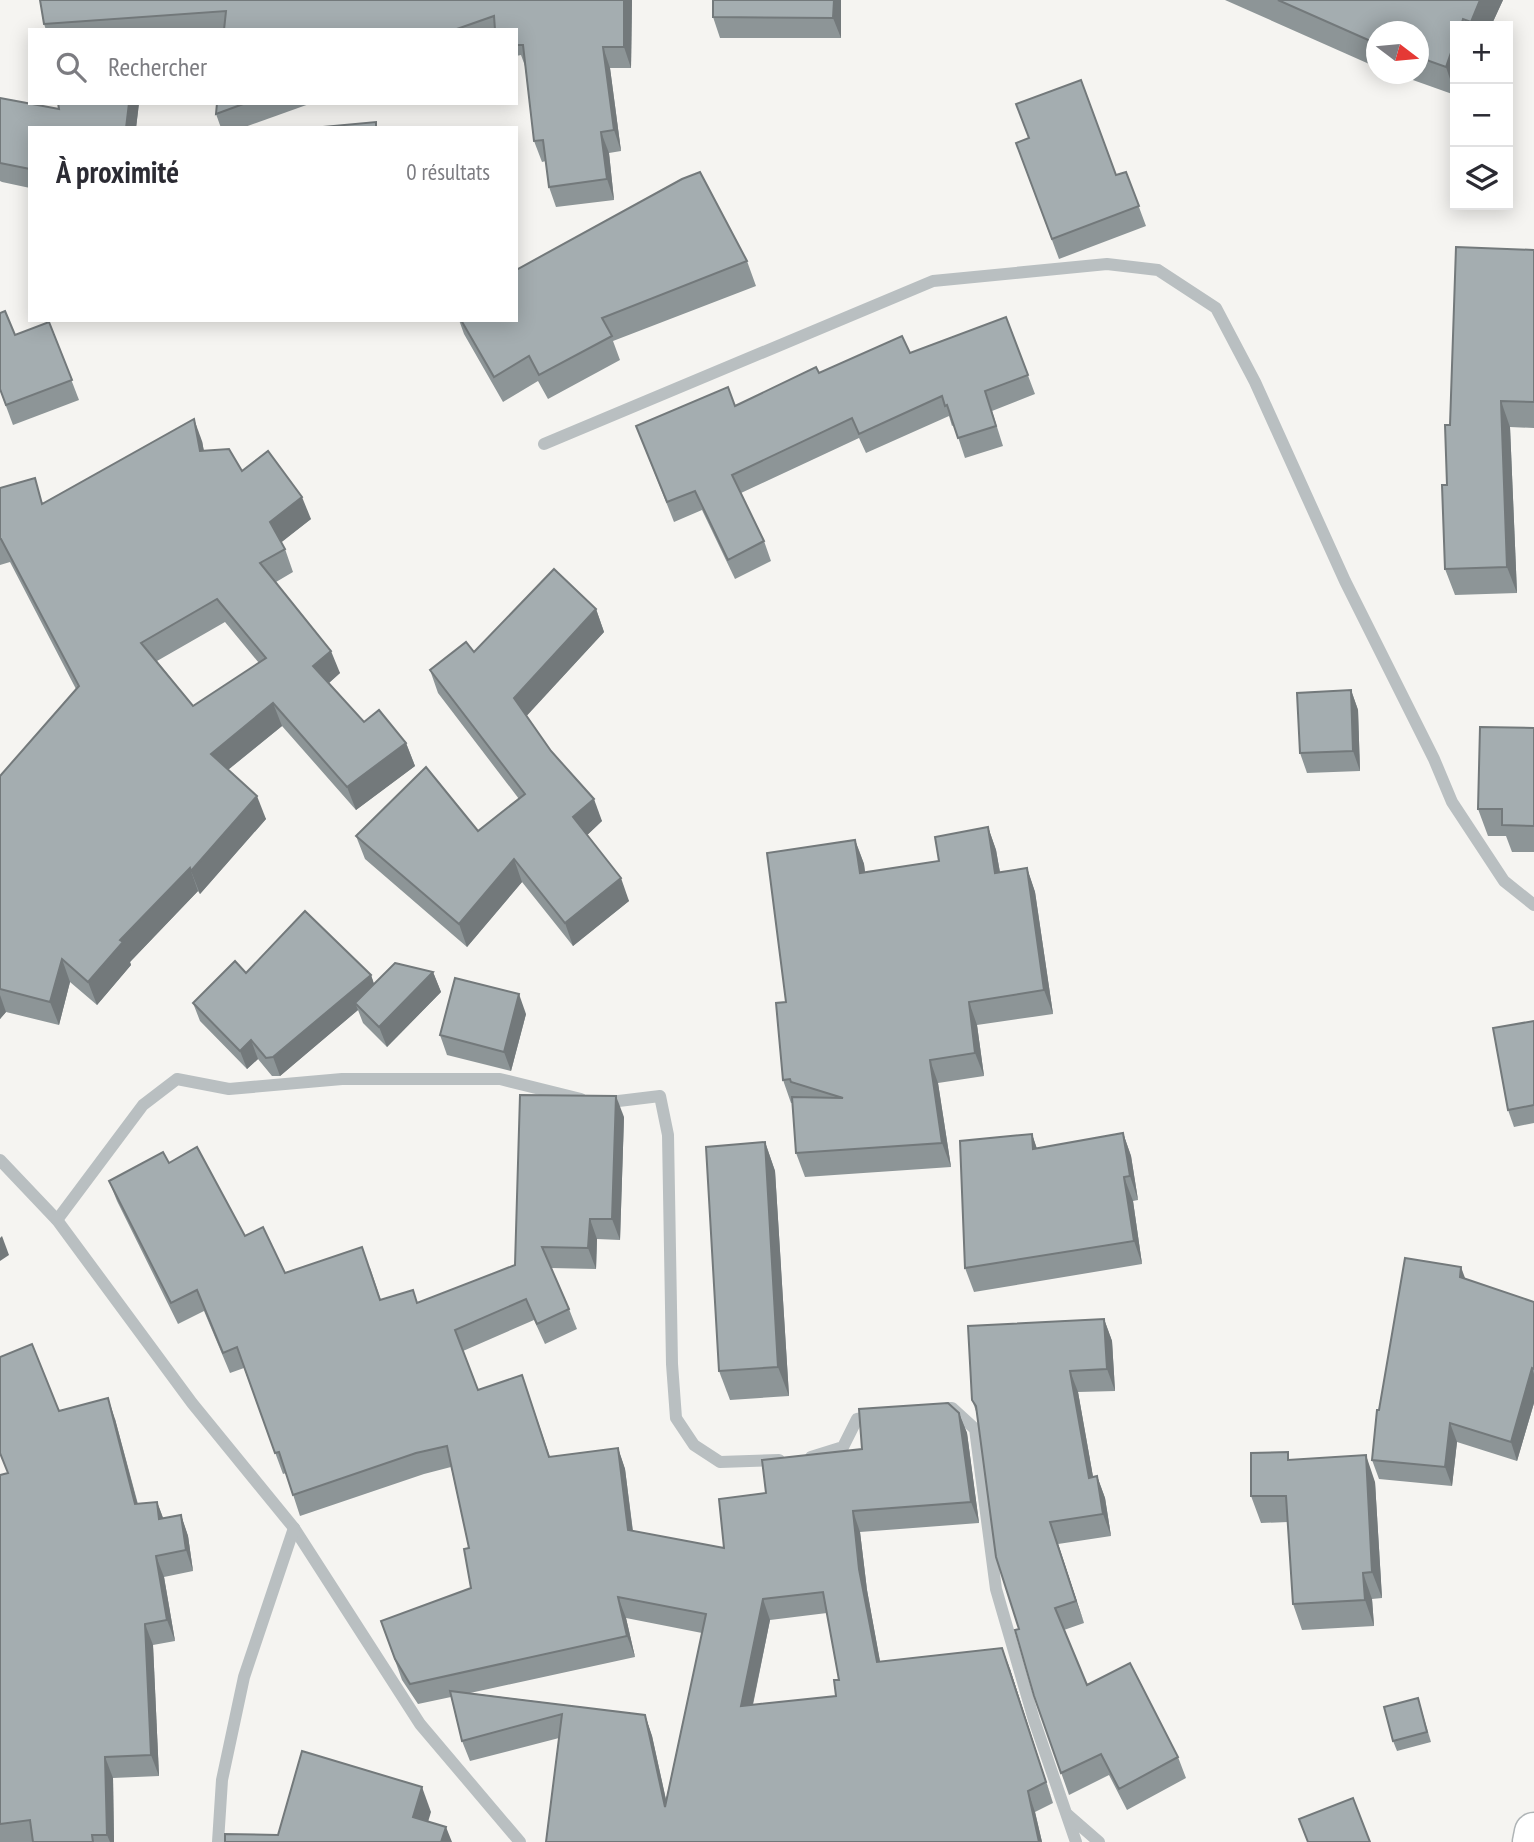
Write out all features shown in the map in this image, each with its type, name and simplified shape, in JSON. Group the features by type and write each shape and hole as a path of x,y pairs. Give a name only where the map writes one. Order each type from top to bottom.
{"highway":[{"path":"1532,1842 1534,1832"}],"street":[{"path":"544,444 933,281 1107,264 1158,270 1216,308 1255,382 1345,581 1434,758 1452,802 1503,881 1534,905"},
{"path":"57,1220 143,1105 177,1079 229,1089 342,1079 500,1079 598,1103 660,1096 668,1135 672,1364 676,1418 694,1445 720,1462 811,1457 843,1447 857,1419 891,1413"},
{"path":"0,1160 57,1220 192,1403 295,1528 420,1724 520,1842"},
{"path":"939,1409 952,1408 975,1429 996,1589 1034,1720 1076,1842"},
{"path":"218,1842 222,1780 244,1677 295,1528"},
{"path":"1068,1814 1099,1842"}],"building":[{"path":"40,0 624,0 624,47 603,47 614,130 601,132 607,179 549,187 543,140 534,141 523,45 518,45 518,28 495,28 494,16 460,28 224,28 226,11 44,24"},
{"path":"713,0 834,0 833,18 713,17"},
{"path":"1278,0 1480,0 1471,21 1450,21 1450,55 1446,67 1429,61 1429,21 1366,21 1366,39"},
{"path":"1081,80 1116,175 1126,172 1139,206 1052,239 1016,143 1029,138 1016,104"},
{"path":"0,98 59,109 58,105 129,105 126,126 28,126 28,169 0,163"},
{"path":"217,105 241,105 216,114"},
{"path":"376,122 376,126 333,126"},
{"path":"700,172 747,261 602,318 612,336 539,375 529,356 494,377 462,322 518,322 518,269 682,179"},
{"path":"1456,247 1534,250 1534,402 1501,401 1507,567 1445,569 1442,485 1447,485 1445,425 1450,425"},
{"path":"5,311 15,335 49,322 72,380 6,405 0,389 0,313"},
{"path":"1006,317 1028,375 985,391 996,426 958,438 942,396 859,434 852,418 732,475 764,541 728,560 695,491 667,502 636,426 728,387 735,406 816,367 819,373 902,336 910,353"},
{"path":"194,419 200,451 229,449 242,471 268,451 302,497 270,522 285,549 260,563 331,651 313,666 364,722 379,710 406,743 347,787 273,703 211,754 257,796 191,871 190,868 120,940 123,942 88,982 62,959 50,1002 0,989 0,776 79,686 0,539 0,488 35,478 42,504","holes":["217,599 266,658 193,706 141,643"]},
{"path":"554,569 596,609 514,698 551,751 594,799 573,817 621,878 565,923 514,859 459,924 356,836 426,767 478,831 525,794 430,670 466,642 474,652"},
{"path":"1351,690 1353,751 1300,753 1297,693"},
{"path":"1480,727 1534,728 1534,826 1502,825 1502,809 1478,809"},
{"path":"988,827 995,873 1027,868 1044,990 969,1002 975,1053 930,1060 942,1143 796,1153 792,1097 843,1098 791,1082 790,1079 783,1080 776,1003 786,1002 767,853 855,840 860,873 939,861 935,837"},
{"path":"305,911 371,975 273,1057 266,1058 251,1040 240,1051 193,1003 235,961 246,973"},
{"path":"395,963 433,972 379,1027 355,1003"},
{"path":"455,978 519,994 504,1052 440,1035"},
{"path":"1534,1021 1534,1105 1508,1110 1493,1028"},
{"path":"520,1095 616,1096 612,1219 590,1219 588,1248 542,1247 569,1309 537,1324 526,1299 455,1330 478,1390 522,1375 549,1457 618,1448 628,1530 724,1548 719,1499 766,1493 762,1460 862,1449 859,1409 948,1403 959,1413 971,1502 853,1511 859,1569 877,1662 1002,1648 1046,1782 1028,1791 1039,1842 546,1842 562,1714 462,1741 450,1691 645,1715 665,1807 706,1614 618,1597 627,1636 410,1684 395,1659 381,1621 471,1588 464,1549 469,1548 447,1446 416,1453 293,1495 279,1452 275,1453 237,1347 223,1353 197,1290 171,1303 109,1181 163,1152 169,1163 197,1147 245,1236 263,1227 285,1273 362,1247 380,1300 413,1290 417,1303 515,1265","holes":["823,1592 839,1680 834,1680 836,1696 741,1706 763,1599"]},
{"path":"1123,1133 1130,1176 1124,1177 1134,1241 965,1268 960,1141 1032,1134 1033,1149"},
{"path":"765,1142 778,1367 719,1371 706,1147"},
{"path":"1405,1258 1461,1267 1460,1277 1534,1302 1534,1369 1532,1368 1511,1442 1450,1423 1445,1467 1372,1460 1377,1410"},
{"path":"1104,1319 1107,1369 1070,1371 1089,1478 1097,1476 1103,1514 1050,1522 1076,1601 1055,1608 1087,1685 1130,1663 1178,1757 1119,1789 1101,1754 1061,1773 1034,1696 1015,1630 1019,1629 996,1557 976,1406 972,1400 968,1326"},
{"path":"32,1344 59,1411 108,1398 135,1504 157,1502 159,1519 181,1515 186,1550 156,1556 167,1620 145,1624 151,1755 105,1757 107,1835 92,1835 93,1842 33,1842 30,1820 0,1824 0,1475 8,1473 0,1453 0,1357"},
{"path":"1288,1452 1288,1460 1366,1455 1372,1572 1363,1573 1365,1600 1293,1604 1286,1496 1251,1496 1251,1453"},
{"path":"1418,1698 1427,1732 1393,1741 1384,1707"},
{"path":"302,1751 422,1787 413,1817 446,1827 441,1842 225,1842 225,1834 278,1835"},
{"path":"1353,1798 1370,1842 1308,1842 1299,1819"}]}
